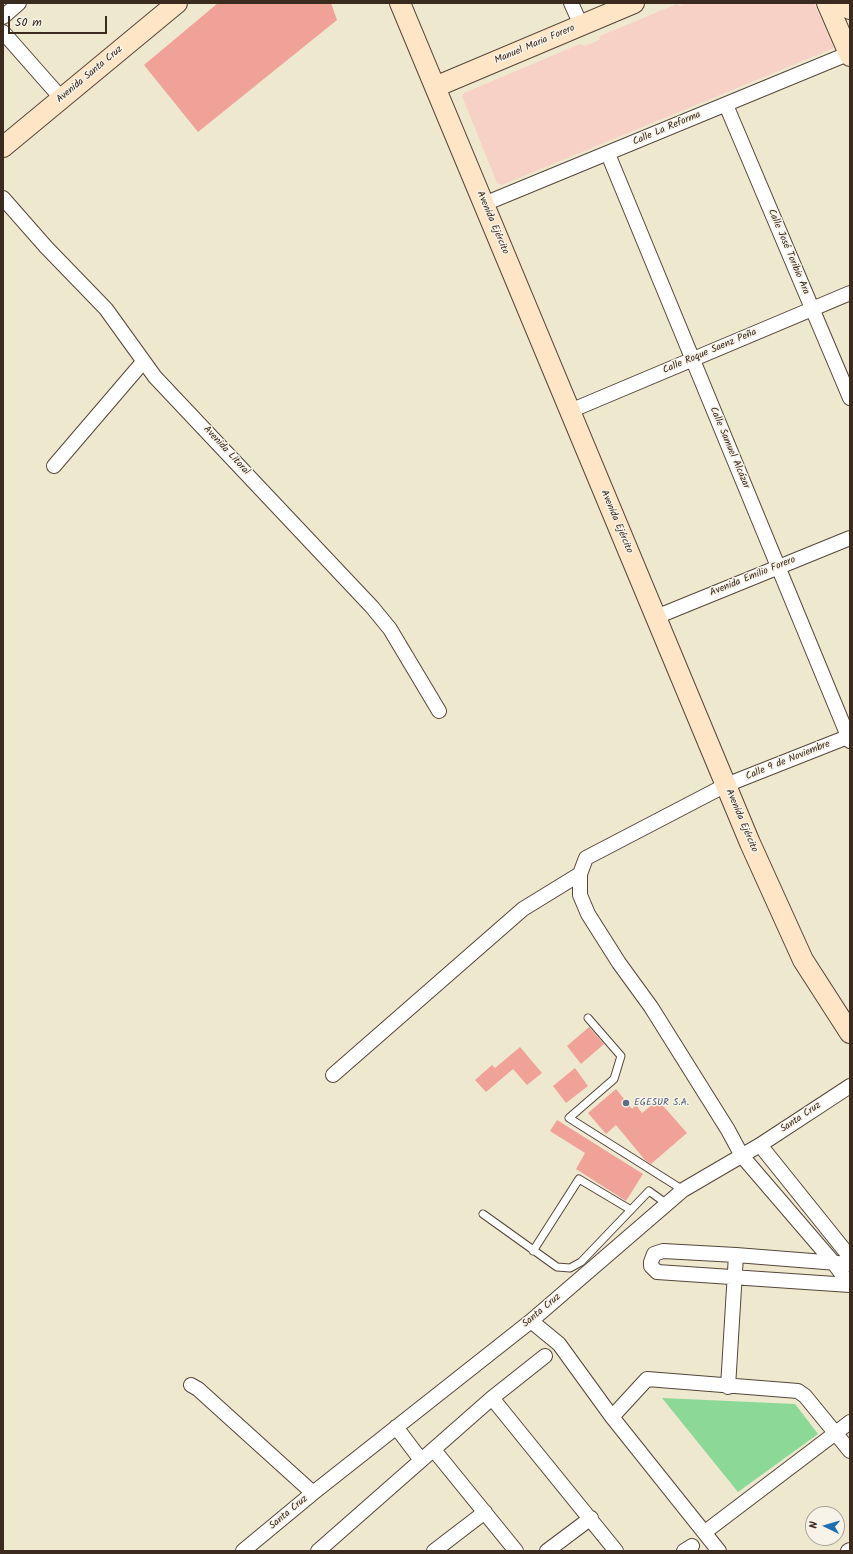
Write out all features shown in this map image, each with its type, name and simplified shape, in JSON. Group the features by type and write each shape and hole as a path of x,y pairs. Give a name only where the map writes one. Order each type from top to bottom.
{"main road":[{"name":"Avenida Santa Cruz","path":"3,147 177,3"},
{"name":"Avenida Ejército","path":"400,3 778,908 803,960 850,1033"},
{"name":"Manuel Maria Forero","path":"435,87 634,3"},
{"path":"827,3 850,54"},
{"path":"847,3 850,9"}],"street":[{"path":"3,17 19,3"},
{"path":"571,3 581,25"},
{"path":"3,32 62,98"},
{"name":"Calle La Reforma","path":"484,204 850,54"},
{"name":"Calle José Toribio Ara","path":"726,105 850,398"},
{"name":"Calle Samuel Alcázar","path":"608,154 849,738"},
{"name":"Avenida Litoral","path":"3,198 61,264 106,309 143,362 227,454 302,531 372,607 390,629 439,711"},
{"name":"Calle Roque Saenz Peña","path":"570,411 850,293"},
{"path":"54,466 143,362"},
{"name":"Avenida Emilio Forero","path":"656,616 850,538"},
{"name":"Calle 9 de Noviembre","path":"580,874 586,858 726,785 849,738"},
{"path":"333,1075 523,909 580,874"},
{"path":"580,874 580,895 588,914 619,963 651,1007 728,1130 742,1156 850,1285"},
{"name":"Santa Cruz","path":"243,1551 313,1493 531,1321 683,1190 760,1145 850,1086"},
{"path":"760,1145 850,1257"},
{"path":"850,1264 663,1251 654,1254 651,1262 657,1272 850,1285"},
{"path":"728,1386 736,1255"},
{"path":"531,1321 559,1344 612,1417 719,1551"},
{"path":"318,1551 492,1398 545,1356"},
{"path":"612,1417 646,1379 798,1391 805,1396 850,1451"},
{"path":"191,1385 198,1389 313,1493"},
{"path":"492,1398 591,1518 616,1551"},
{"path":"705,1532 850,1422"},
{"path":"396,1427 421,1460"},
{"path":"434,1450 516,1551"},
{"path":"434,1551 485,1512"},
{"path":"547,1551 591,1518"}],"lane":[{"path":"588,1018 621,1056 614,1079 569,1118 683,1190"},
{"path":"533,1251 579,1179 631,1210"},
{"path":"483,1214 557,1267 570,1268 581,1262 649,1191 667,1204"}],"shaded area":[{"path":"687,3 814,3 834,48 502,185 497,183 462,96 464,93 580,44 585,46 599,40 600,36 677,4 680,6"}],"green space":[{"path":"662,1398 795,1404 818,1434 738,1492"}],"building":[{"path":"218,3 331,3 337,20 198,132 144,65"},
{"path":"589,1027 604,1044 581,1064 567,1046"},
{"path":"520,1047 542,1073 527,1085 513,1069 486,1092 475,1080 492,1065 495,1068"},
{"path":"575,1068 588,1086 566,1103 553,1086"},
{"path":"616,1089 632,1109 636,1105 642,1113 658,1100 687,1133 651,1164 645,1160 616,1125 606,1134 588,1113"},
{"path":"557,1120 643,1174 626,1201 576,1169 585,1153 550,1131"}],"place":[{"name":"EGESUR S.A.","path":"626,1103"}]}
